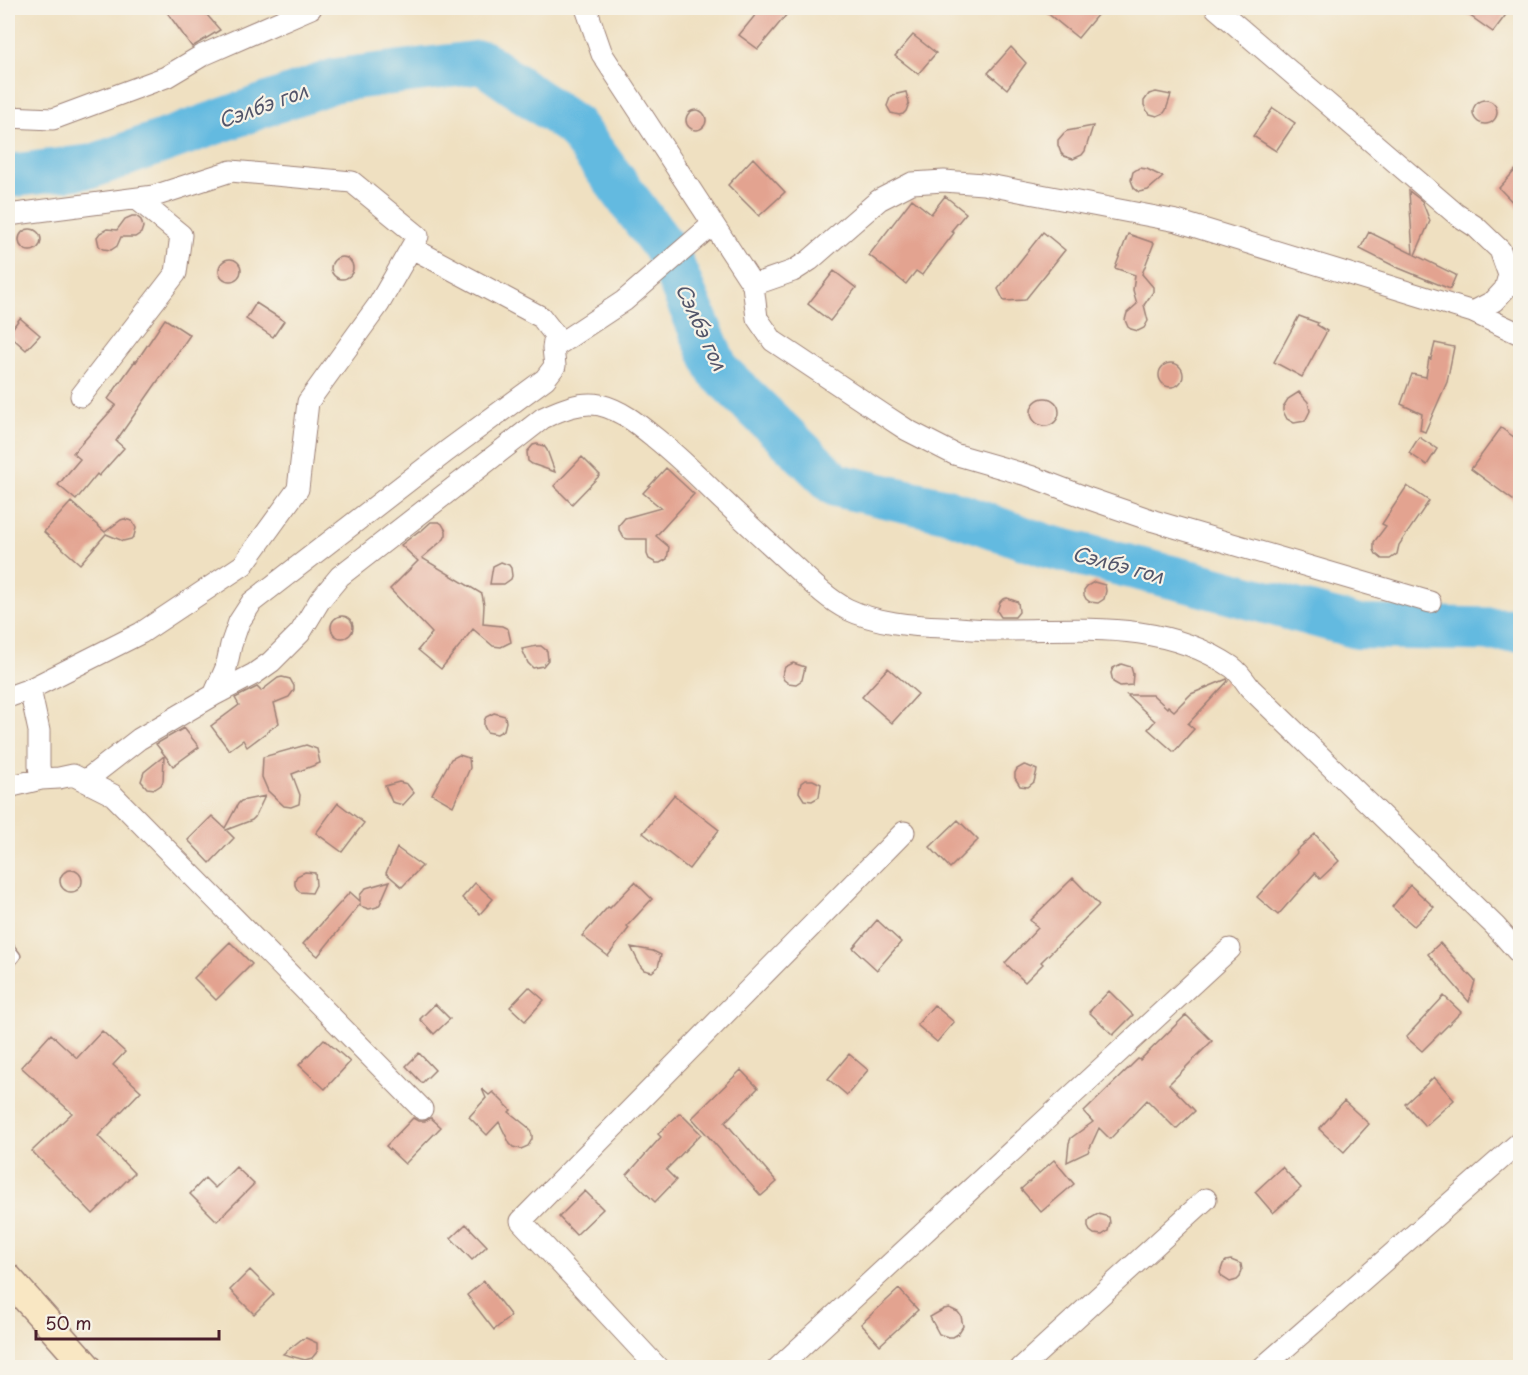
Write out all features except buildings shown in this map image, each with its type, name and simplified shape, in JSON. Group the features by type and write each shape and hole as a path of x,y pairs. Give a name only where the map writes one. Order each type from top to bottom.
{"main road":[{"path":"8,1278 88,1368"}],"street":[{"path":"8,117 53,119 166,77 203,55 311,8"},
{"path":"586,8 603,54 753,285 757,318 773,341 907,430 954,454 1030,476 1154,521 1430,602"},
{"path":"1216,8 1456,214 1476,227 1500,250 1509,275 1505,289 1494,301 1473,312"},
{"path":"8,215 154,196 231,171 352,182 418,236 379,304 308,402 298,489 243,565 141,633 30,689 8,697"},
{"path":"753,285 793,270 810,260 879,200 912,183 944,181 983,184 1177,221 1473,312 1521,334"},
{"path":"81,396 176,273 181,235 137,199"},
{"path":"553,348 624,301 713,224"},
{"path":"214,695 226,668 239,622 252,602 545,379 555,366 553,348 555,335 541,317 412,248"},
{"path":"85,781 139,739 271,662 300,633 320,600 340,576 543,418 562,409 598,404 632,419 667,447 816,586 845,608 862,615 919,626 994,630 1097,628 1146,633 1204,651 1234,669 1521,954"},
{"path":"30,689 39,731 41,779"},
{"path":"8,787 41,779 73,775 113,795 422,1109"},
{"path":"658,1368 522,1221 904,832"},
{"path":"778,1368 1230,949"},
{"path":"1262,1368 1521,1142"},
{"path":"1021,1368 1206,1199"}],"lane":[{"path":"8,947 15,956 8,964"}],"waterway":[{"name":"Сэлбэ гол","path":"8,176 93,166 336,80 482,62 574,126 666,250 718,371 836,485 946,510 1046,546 1192,582 1358,627 1520,630"}]}
